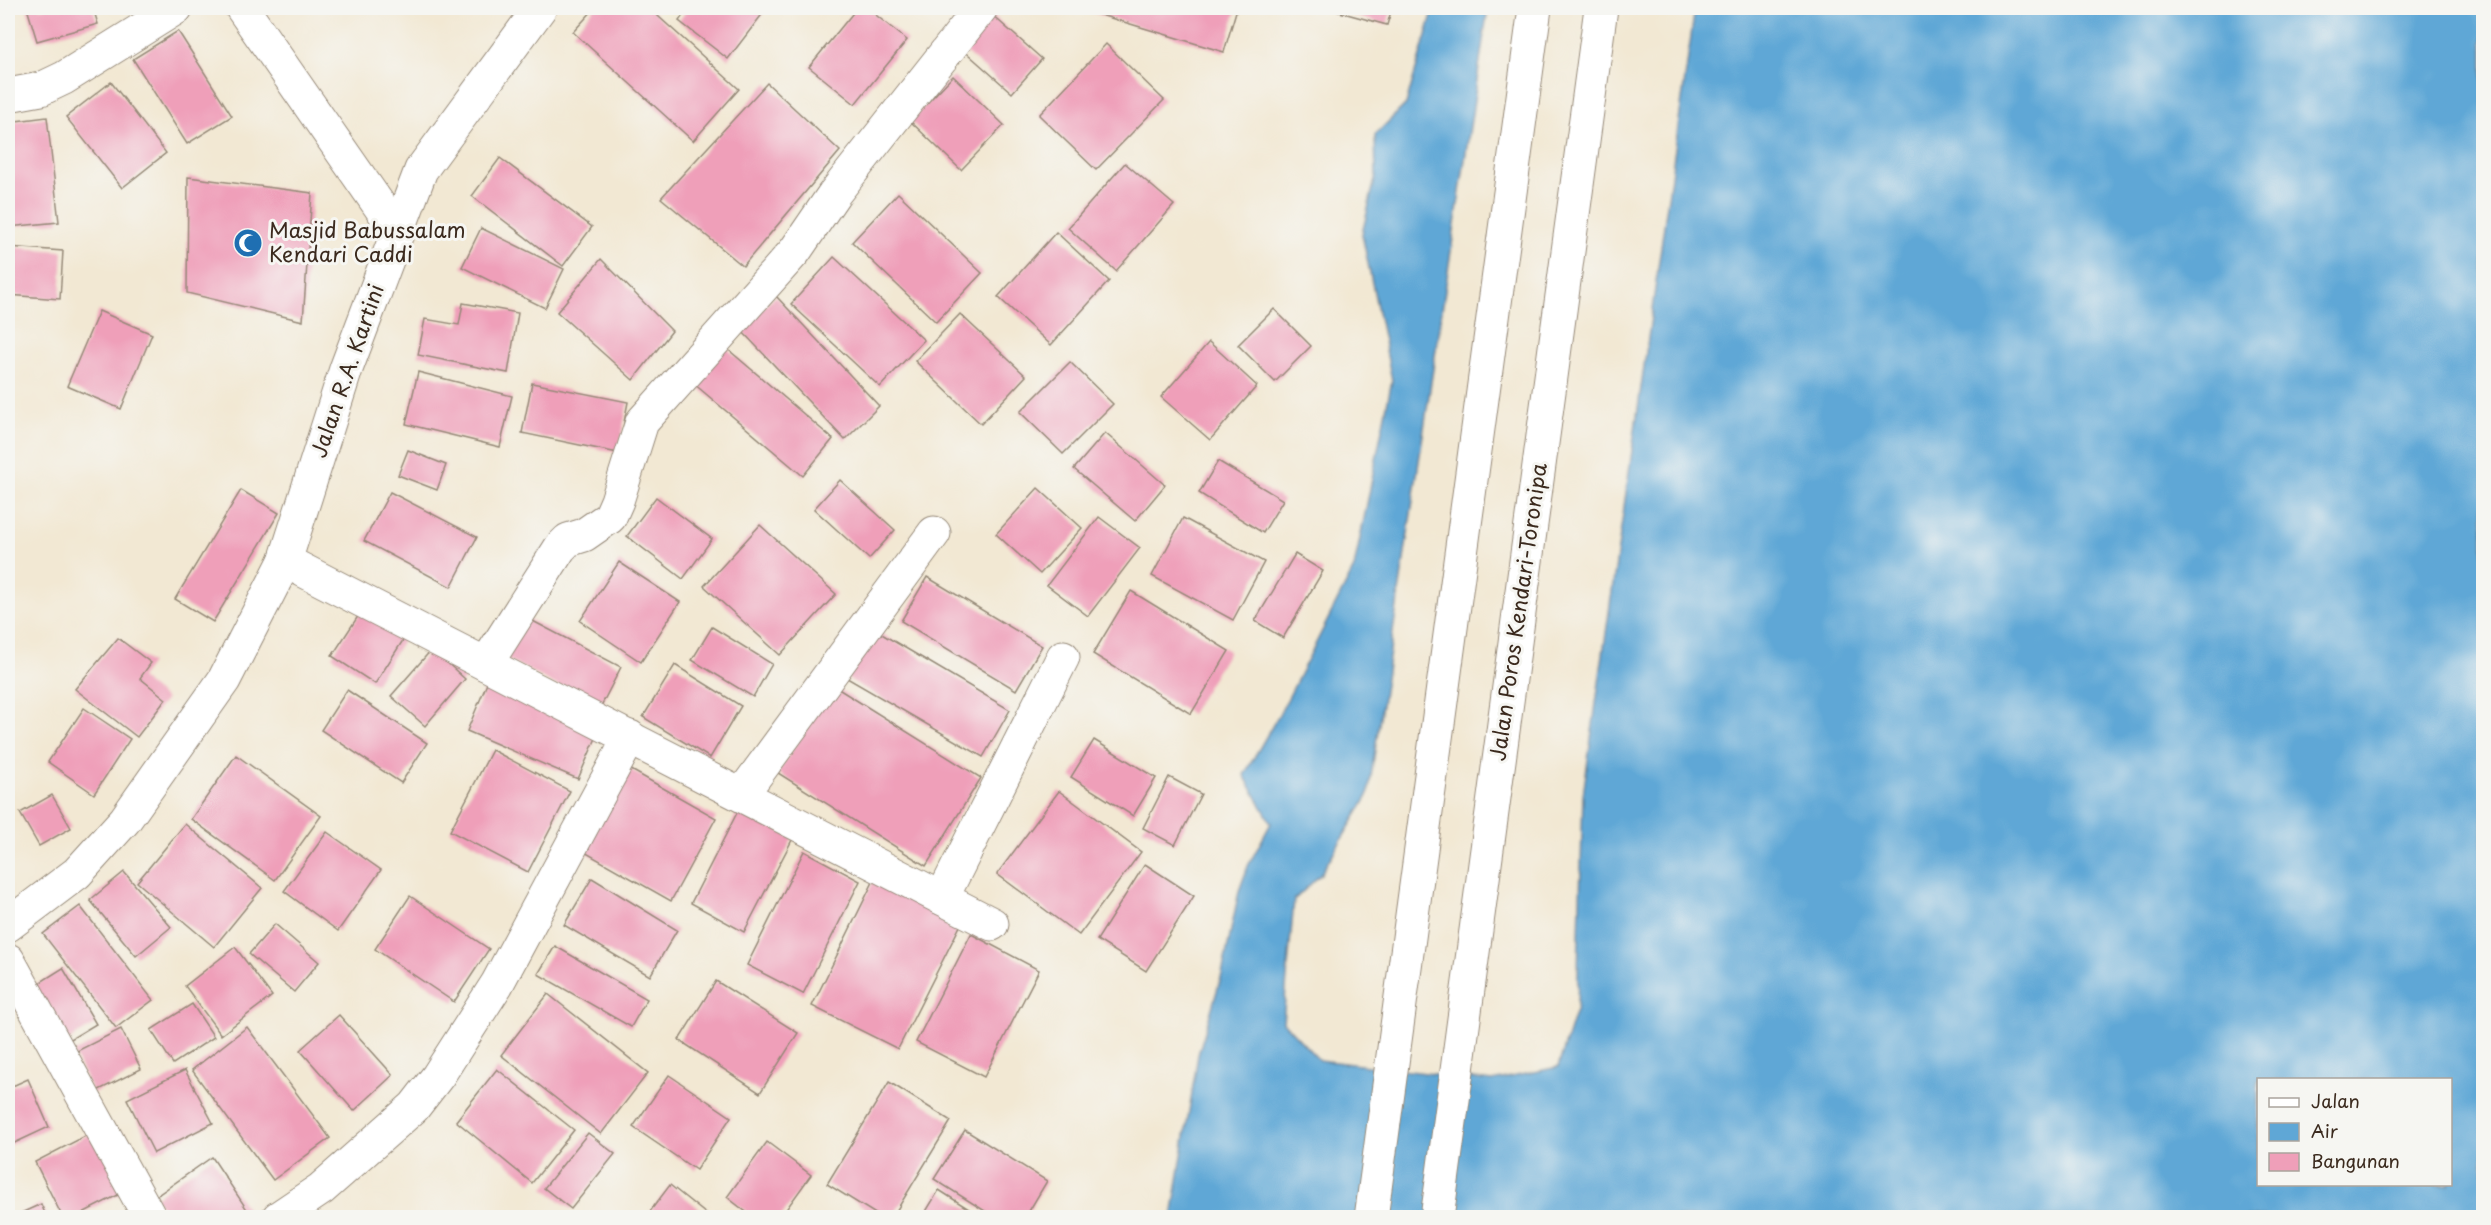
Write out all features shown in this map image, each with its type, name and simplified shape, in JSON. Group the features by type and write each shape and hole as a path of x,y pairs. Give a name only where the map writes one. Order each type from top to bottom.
{"street":[{"path":"8,95 41,89 64,78 176,8"},
{"path":"242,8 397,231"},
{"name":"Jalan R.A. Kartini","path":"8,925 78,873 125,820 224,680 285,561 346,369 421,170 540,8"},
{"path":"486,664 560,548 568,540 584,535 610,516 642,422 653,408 668,396 795,251 834,194 981,8"},
{"path":"1371,1218 1535,8"},
{"name":"Jalan Poros Kendari-Toronipa","path":"1437,1218 1600,8"},
{"path":"742,794 934,533"},
{"path":"285,561 992,924"},
{"path":"942,898 1063,657"},
{"path":"278,1218 321,1189 414,1107 438,1076 497,984 630,737"},
{"path":"8,960 150,1218"}],"water":[{"path":"1434,8 1488,8 1368,796 1320,875 1294,900 1283,1022 1319,1060 1492,1081 1558,1067 1577,1007 1583,795 1695,8 2483,8 2483,1217 1172,1218 1198,1055 1222,974 1239,891 1248,866 1271,823 1244,775 1285,704 1354,568 1392,380 1362,234 1376,175 1375,135 1406,104"}],"building":[{"path":"27,8 93,8 98,24 37,41"},
{"path":"595,8 649,8 739,89 693,141 573,32"},
{"path":"688,8 767,8 728,59 679,21"},
{"path":"857,8 867,8 907,40 855,104 809,67"},
{"path":"1077,8 1237,8 1224,52"},
{"path":"1325,8 1392,8 1387,25"},
{"path":"990,13 1042,59 1012,93 960,47"},
{"path":"178,31 232,116 187,144 133,59"},
{"path":"1106,44 1164,100 1096,170 1039,115"},
{"path":"953,76 1004,125 961,170 910,121"},
{"path":"111,82 166,153 122,188 66,117"},
{"path":"767,83 840,151 743,266 661,198"},
{"path":"47,117 59,222 8,227 8,122"},
{"path":"500,158 592,227 563,266 472,196"},
{"path":"1125,163 1174,205 1116,271 1068,228"},
{"name":"Masjid Babussalam Kendari Caddi","path":"188,177 312,193 303,321 187,293"},
{"path":"898,193 982,273 936,322 852,242"},
{"path":"481,228 564,269 545,308 462,267"},
{"path":"1056,232 1109,281 1051,345 998,297"},
{"path":"8,247 63,251 60,299 8,295"},
{"path":"834,257 924,340 880,387 791,304"},
{"path":"601,259 672,331 633,380 557,312"},
{"path":"776,296 879,406 845,440 740,329"},
{"path":"463,303 518,313 508,373 418,355 425,319 459,325"},
{"path":"1274,309 1311,346 1275,382 1238,345"},
{"path":"99,311 152,334 121,409 67,386"},
{"path":"960,314 1026,376 981,424 915,361"},
{"path":"1209,342 1257,386 1210,440 1161,397"},
{"path":"724,346 833,439 803,476 693,383"},
{"path":"1070,362 1113,404 1063,454 1020,412"},
{"path":"418,372 512,396 500,447 406,424"},
{"path":"532,383 628,402 618,453 522,433"},
{"path":"1105,433 1165,485 1135,521 1074,469"},
{"path":"408,450 446,465 437,490 398,475"},
{"path":"1218,461 1283,500 1263,533 1199,493"},
{"path":"840,480 895,530 869,559 814,509"},
{"path":"1038,488 1082,528 1040,574 996,534"},
{"path":"241,490 279,513 213,622 175,599"},
{"path":"390,492 477,537 451,587 364,541"},
{"path":"656,497 712,539 683,579 627,536"},
{"path":"1099,517 1140,548 1088,616 1047,585"},
{"path":"1183,518 1264,562 1233,620 1152,576"},
{"path":"760,525 836,594 780,655 704,586"},
{"path":"1295,554 1323,571 1283,638 1255,621"},
{"path":"619,562 680,602 641,662 580,621"},
{"path":"927,577 1042,646 1016,690 901,621"},
{"path":"1131,591 1229,651 1191,714 1093,654"},
{"path":"366,604 409,631 375,684 332,656"},
{"path":"527,618 621,667 600,708 505,658"},
{"path":"712,627 772,664 753,697 692,660"},
{"path":"875,630 1010,710 983,757 847,678"},
{"path":"118,638 151,663 140,678 166,699 137,737 75,689"},
{"path":"432,649 465,679 425,726 391,696"},
{"path":"675,665 741,706 710,758 643,717"},
{"path":"488,681 600,729 578,779 467,731"},
{"path":"832,685 981,778 926,866 778,773"},
{"path":"347,690 427,743 401,783 321,730"},
{"path":"84,708 130,739 94,794 48,762"},
{"path":"1094,740 1156,778 1133,816 1071,777"},
{"path":"492,750 570,791 528,872 450,831"},
{"path":"236,755 321,816 275,880 191,819"},
{"path":"626,767 716,818 671,901 581,850"},
{"path":"1169,777 1201,794 1175,845 1143,828"},
{"path":"1059,791 1141,852 1079,935 997,874"},
{"path":"52,795 71,828 39,846 20,813"},
{"path":"739,809 793,838 744,932 691,903"},
{"path":"185,824 262,888 214,947 137,882"},
{"path":"327,832 381,870 338,931 284,891"},
{"path":"804,851 860,881 803,994 747,965"},
{"path":"1145,864 1194,896 1146,971 1097,940"},
{"path":"124,872 171,927 136,956 90,900"},
{"path":"592,878 677,930 650,976 564,925"},
{"path":"875,878 962,922 898,1049 812,1006"},
{"path":"410,896 489,949 454,1002 375,949"},
{"path":"80,906 153,1000 116,1028 43,934"},
{"path":"275,924 319,962 294,992 249,954"},
{"path":"971,934 1039,970 984,1077 916,1042"},
{"path":"555,946 647,999 631,1027 538,974"},
{"path":"235,947 272,996 221,1035 185,986"},
{"path":"63,968 96,1024 61,1045 28,990"},
{"path":"716,981 798,1033 760,1093 679,1040"},
{"path":"548,994 648,1073 601,1134 501,1055"},
{"path":"192,1004 214,1037 173,1064 151,1030"},
{"path":"339,1015 393,1075 354,1111 300,1050"},
{"path":"247,1027 330,1138 273,1180 192,1070"},
{"path":"121,1029 141,1069 93,1093 73,1053"},
{"path":"497,1069 574,1130 532,1183 456,1121"},
{"path":"185,1070 213,1123 154,1153 127,1099"},
{"path":"669,1075 731,1117 696,1170 633,1127"},
{"path":"28,1079 49,1127 8,1146 8,1088"},
{"path":"889,1082 951,1121 892,1218 882,1218 827,1184"},
{"path":"965,1130 1047,1181 1025,1218 996,1218 934,1179"},
{"path":"95,1131 126,1191 73,1218 63,1218 35,1162"},
{"path":"588,1133 615,1154 571,1209 544,1188"},
{"path":"767,1142 811,1175 780,1218 754,1218 727,1197"},
{"path":"212,1157 248,1211 239,1218 169,1218 155,1197"},
{"path":"670,1185 711,1218 645,1218"},
{"path":"939,1190 983,1218 922,1218"},
{"path":"41,1204 47,1218 10,1218"}],"place":[{"name":"Masjid Babussalam Kendari Caddi","path":"248,243"}]}
